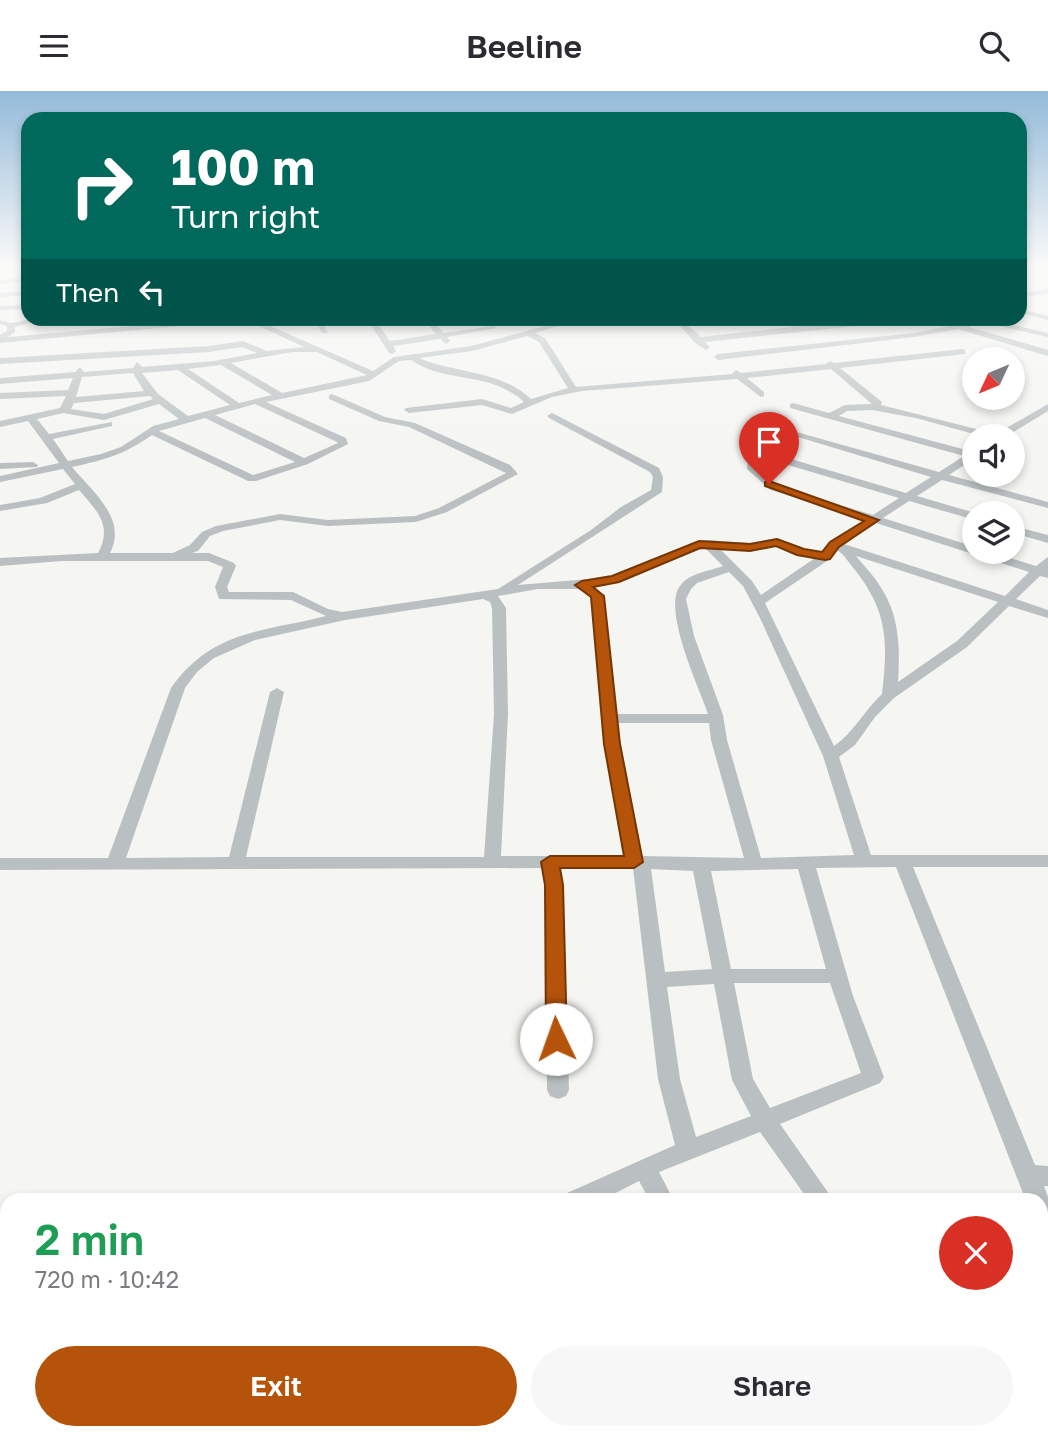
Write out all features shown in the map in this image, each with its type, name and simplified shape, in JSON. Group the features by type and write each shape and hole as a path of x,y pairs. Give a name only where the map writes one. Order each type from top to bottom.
{"street":[{"path":"0,339 118,328"},
{"path":"270,328 373,374"},
{"path":"377,328 397,359"},
{"path":"435,328 455,352"},
{"path":"388,344 475,328"},
{"path":"498,328 508,338"},
{"path":"0,479 125,449 152,431 237,406 355,382 397,359 455,352 546,328"},
{"path":"687,328 761,394"},
{"path":"698,340 799,328"},
{"path":"718,356 914,335 953,328"},
{"path":"961,328 1048,353"},
{"path":"1018,328 1048,335"},
{"path":"63,410 87,356 93,332"},
{"path":"528,333 542,340 573,389"},
{"path":"0,361 243,344 266,355"},
{"path":"808,347 872,397 877,402 876,409"},
{"path":"0,381 224,363 292,349 323,350"},
{"path":"409,410 482,402 512,411 549,395 573,389 739,376 962,352"},
{"path":"139,353 135,372 151,393 187,420"},
{"path":"413,358 437,368 492,379 518,390 531,404"},
{"path":"224,363 281,396"},
{"path":"180,367 237,406"},
{"path":"0,396 70,397 151,393"},
{"path":"169,558 194,548 206,534 220,528 280,517 328,523 371,523 432,515 513,474 506,467 418,427 374,417 332,397"},
{"path":"0,423 63,410 94,417 107,416 162,400"},
{"path":"152,431 245,478 257,478 304,462 339,447 344,442 256,401"},
{"path":"793,406 962,451"},
{"path":"1018,424 1048,407"},
{"path":"831,416 845,408 876,409 962,427"},
{"path":"892,433 909,414"},
{"path":"207,415 304,462"},
{"path":"47,437 118,421 107,416"},
{"path":"501,591 656,492 658,477 655,470 552,416"},
{"path":"31,418 47,437 60,466 82,485 110,521 110,546 102,557"},
{"path":"771,426 1048,505"},
{"path":"962,513 754,451 752,469 775,488 873,520 1045,569"},
{"path":"758,601 962,461"},
{"path":"0,466 60,466"},
{"path":"0,508 43,501 82,485"},
{"path":"1025,532 1048,539"},
{"path":"115,863 178,688 188,670 215,651 274,630 342,616 484,596 538,585 582,585 615,580 691,547 708,544 750,547 777,542 801,552 825,557"},
{"path":"708,544 748,584 758,601 831,756 864,861"},
{"path":"840,546 1048,614"},
{"path":"840,546 879,594 887,616 892,650 889,695"},
{"path":"0,562 102,557 209,557 230,566 221,587 224,596 293,596 324,612 342,616"},
{"path":"731,568 693,580 684,587 680,599 687,636 717,719 719,740 754,862"},
{"path":"831,756 850,742 870,713 889,695 962,644 1045,569"},
{"path":"582,585 598,596 609,718 638,862 657,980 669,1079 688,1151"},
{"path":"484,596 496,600 499,608 501,713 492,862"},
{"path":"236,863 277,692"},
{"path":"609,718 717,719"},
{"path":"902,861 1038,1175 1038,1193"},
{"path":"0,863 638,862 701,865 754,862 1048,861"},
{"path":"550,862 554,885 558,1090"},
{"path":"592,1193 644,1168 873,1077 838,976 806,862"},
{"path":"701,865 743,1080 764,1119 817,1193"},
{"path":"657,980 723,976 838,976"},
{"path":"644,1168 658,1193"}],"route":[{"path":"556,1039 554,885 550,862 634,862 612,744 598,596 582,585 615,580 699,545 750,547 777,542 801,552 825,557 835,545 873,520 769,484"}]}
